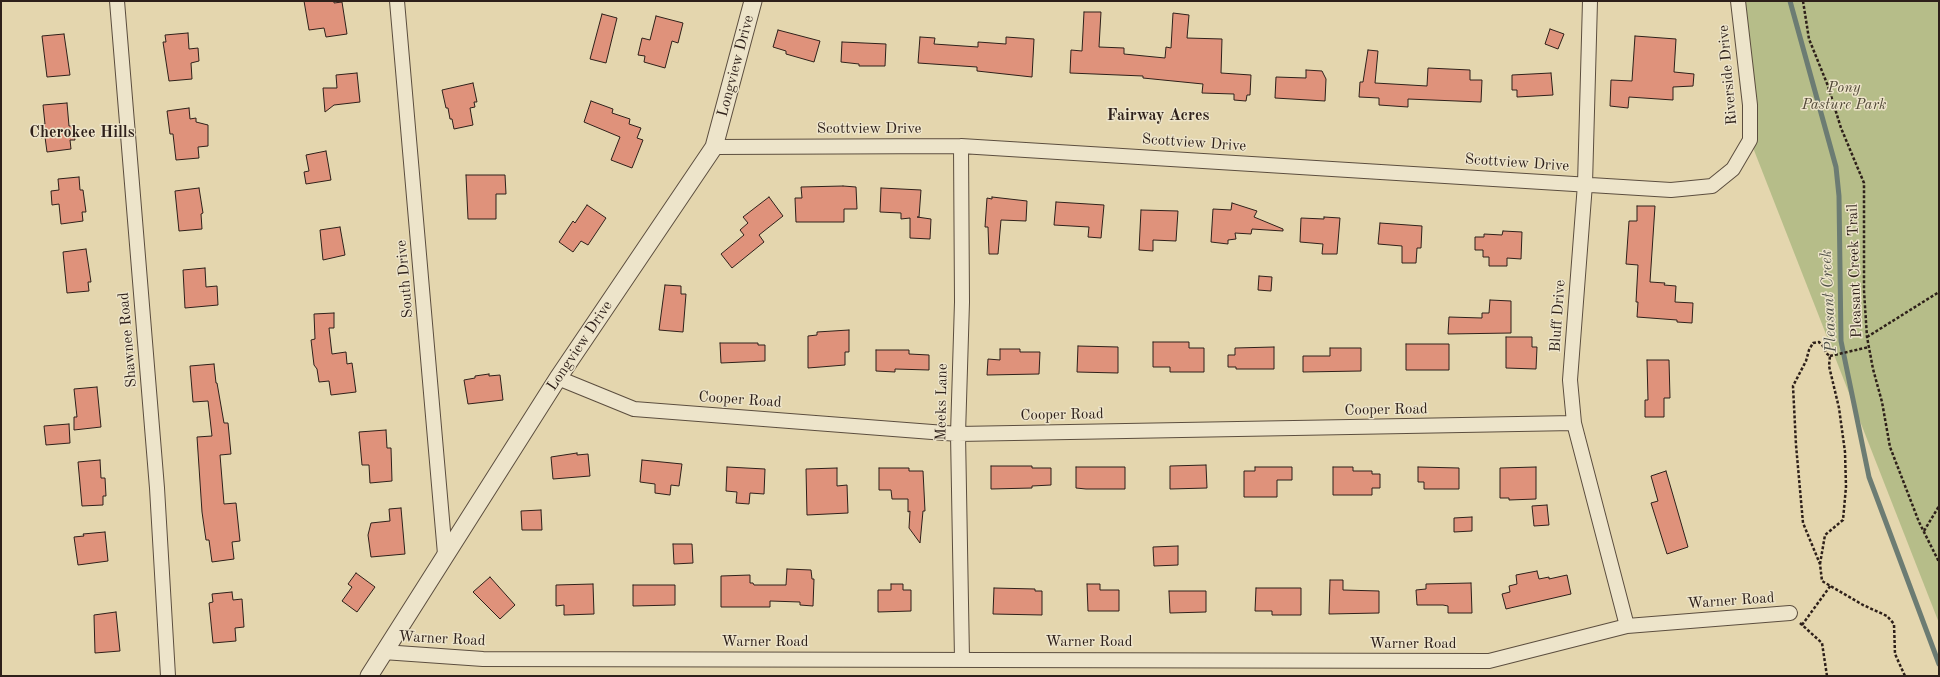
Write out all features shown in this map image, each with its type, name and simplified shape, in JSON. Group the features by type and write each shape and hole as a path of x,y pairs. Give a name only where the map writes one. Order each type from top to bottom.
{"street":[{"name":"Shawnee Road","path":"117,1 157,488 168,676"},
{"name":"South Drive","path":"397,1 445,554"},
{"name":"Longview Drive","path":"368,676 558,378 714,147 753,1"},
{"name":"Bluff Drive","path":"1590,1 1585,184 1570,380 1574,424 1627,626"},
{"name":"Riverside Drive","path":"1671,190 1712,186 1733,169 1750,140 1750,105 1738,1"},
{"name":"Scottview Drive","path":"714,147 961,146 1671,190"},
{"name":"Meeks Lane","path":"961,146 962,302 958,434 962,659"},
{"name":"Cooper Road","path":"558,378 634,409 958,434 1574,424"},
{"name":"Warner Road","path":"383,652 482,659 1488,661 1627,626 1790,613"}],"path":[{"name":"Pleasant Creek Trail","path":"1803,1 1809,39 1828,86 1841,128 1864,183 1864,291 1868,337 1873,369 1882,402 1890,447 1924,532 1939,562"},
{"path":"1868,337 1939,292"},
{"path":"1830,356 1826,353 1823,346 1819,342 1813,343 1808,350 1806,361 1793,386 1796,445 1803,523 1820,564 1822,581 1863,605 1887,616 1894,624 1895,654 1905,676"},
{"path":"1830,356 1869,347"},
{"path":"1820,564 1825,535 1843,520 1846,487 1845,452 1839,408 1829,366 1830,356"},
{"path":"1924,532 1939,506"},
{"path":"1802,625 1831,586"},
{"path":"1790,613 1822,643 1827,676"}],"green space":[{"name":"Pony Pasture Park","path":"1738,1 1939,1 1939,623 1750,140"}],"building":[{"path":"304,1 334,1 334,3 342,2 347,34 326,37 324,28 309,30"},
{"path":"1084,12 1101,12 1099,47 1124,48 1124,54 1165,58 1166,47 1171,48 1173,13 1189,15 1187,38 1222,39 1221,73 1251,75 1250,95 1247,95 1246,101 1234,100 1234,94 1202,93 1203,84 1143,78 1143,76 1070,73 1071,50 1082,51"},
{"path":"602,14 617,18 606,63 590,59"},
{"path":"656,16 683,23 678,43 672,41 665,68 644,62 645,56 638,55 642,38 650,40"},
{"path":"1550,29 1564,34 1558,49 1545,44"},
{"path":"778,30 820,41 814,62 786,54 786,51 773,47"},
{"path":"188,33 189,49 198,48 199,61 191,63 192,79 169,81 163,42 166,42 165,35"},
{"path":"64,34 70,75 47,77 42,36"},
{"path":"1635,36 1676,39 1674,72 1694,74 1693,86 1673,87 1673,100 1629,97 1628,108 1610,106 1611,80 1632,81"},
{"path":"920,37 935,38 934,44 978,47 978,42 1006,44 1006,37 1034,39 1032,77 977,71 977,67 918,63"},
{"path":"842,42 886,44 885,66 859,66 859,64 841,62"},
{"path":"1368,50 1378,51 1375,83 1427,86 1428,68 1470,70 1470,80 1482,80 1481,102 1408,99 1408,107 1379,105 1379,98 1359,97 1360,82 1363,82"},
{"path":"1306,70 1322,71 1326,79 1325,101 1275,98 1276,77 1306,78"},
{"path":"357,73 360,102 334,105 325,112 323,88 337,88 336,75"},
{"path":"1551,73 1553,95 1517,97 1517,90 1512,90 1512,75"},
{"path":"473,83 477,102 474,102 475,107 470,108 473,125 454,129 448,108 446,108 442,90"},
{"path":"591,101 613,109 612,113 630,119 629,124 641,128 637,138 643,140 632,168 611,160 620,137 584,122"},
{"path":"67,103 69,126 73,126 75,140 70,140 71,149 47,152 45,137 41,138 40,125 45,124 43,105"},
{"path":"189,108 190,119 196,118 196,122 208,125 208,146 198,147 199,158 176,160 173,134 170,134 167,111"},
{"path":"326,151 331,180 306,184 304,172 309,171 306,155"},
{"path":"466,175 505,175 506,194 496,194 496,219 468,219"},
{"path":"79,177 80,190 83,190 86,212 82,212 83,221 61,224 59,204 52,205 51,191 59,190 58,179"},
{"path":"801,187 856,187 857,209 844,209 844,222 796,222 795,198 802,198"},
{"path":"199,188 203,213 201,214 202,229 179,231 175,191"},
{"path":"881,188 921,190 919,217 917,217 931,219 930,239 910,238 910,218 901,219 901,213 880,212"},
{"path":"769,197 783,216 759,235 764,242 732,268 721,254 744,235 740,230 748,223 743,217"},
{"path":"992,197 1027,201 1026,221 1001,220 998,254 989,254 988,227 985,227 987,198 992,199"},
{"path":"1056,202 1104,205 1101,238 1088,237 1089,227 1054,225"},
{"path":"1232,203 1257,211 1254,217 1283,229 1283,231 1252,229 1251,234 1235,233 1236,239 1228,240 1228,244 1211,242 1213,209 1231,210"},
{"path":"587,205 606,218 588,245 581,241 573,252 559,242 573,221 575,223"},
{"path":"1637,206 1655,206 1650,282 1665,283 1664,285 1676,286 1675,302 1693,303 1692,323 1677,322 1677,320 1637,317 1638,302 1636,302 1638,265 1626,264 1629,221 1637,221"},
{"path":"1141,210 1178,211 1176,241 1153,240 1153,251 1139,250"},
{"path":"1324,217 1340,218 1337,254 1322,254 1323,244 1300,242 1301,218 1324,219"},
{"path":"1380,223 1422,226 1421,248 1417,248 1416,263 1402,263 1402,246 1378,244"},
{"path":"340,227 345,255 323,260 320,230"},
{"path":"1503,231 1522,232 1521,259 1507,258 1507,266 1489,266 1489,257 1483,257 1483,250 1475,250 1475,237 1484,237 1484,234 1502,235"},
{"path":"86,249 91,282 88,282 89,291 67,293 63,252"},
{"path":"205,268 206,287 217,286 218,305 185,308 183,270"},
{"path":"1259,276 1272,277 1271,291 1258,290"},
{"path":"665,285 681,286 681,294 686,294 683,332 659,330"},
{"path":"1490,300 1511,301 1511,333 1448,334 1449,317 1482,318 1482,313 1489,313"},
{"path":"334,313 334,328 329,328 332,354 346,352 347,364 352,363 356,392 331,395 329,381 319,382 317,369 314,365 311,340 315,339 314,314"},
{"path":"849,330 849,352 845,352 845,365 808,368 808,336 817,335 817,332"},
{"path":"1506,337 1532,337 1532,347 1537,347 1536,369 1506,368"},
{"path":"1153,342 1189,342 1189,348 1204,348 1204,372 1170,372 1170,367 1153,367"},
{"path":"720,343 758,343 758,345 765,345 765,361 721,363"},
{"path":"1406,344 1449,344 1449,370 1406,370"},
{"path":"1078,346 1118,347 1118,373 1077,372"},
{"path":"1274,347 1274,369 1236,369 1236,367 1228,367 1228,355 1235,355 1235,348"},
{"path":"1330,348 1361,348 1361,371 1303,372 1303,356 1330,356"},
{"path":"1000,349 1020,349 1020,352 1040,352 1039,374 987,375 988,359 1000,360"},
{"path":"876,350 909,350 909,354 929,355 929,370 895,369 895,372 876,371"},
{"path":"1647,360 1669,360 1670,398 1664,398 1664,417 1645,417 1645,400 1648,400"},
{"path":"214,364 216,383 224,423 228,423 231,454 220,455 224,504 236,503 240,541 232,542 234,559 212,562 209,540 206,540 202,512 197,437 212,436 208,401 193,402 190,366"},
{"path":"489,374 489,376 500,375 503,400 468,404 464,380 475,378 475,376"},
{"path":"97,387 101,427 74,430 74,417 77,417 74,389"},
{"path":"69,424 70,443 46,445 44,426"},
{"path":"386,430 387,448 391,448 392,481 370,483 369,465 362,465 359,432"},
{"path":"577,453 577,455 588,454 590,476 553,479 551,457"},
{"path":"100,460 101,478 105,478 106,496 103,496 103,505 82,506 78,462"},
{"path":"642,460 682,464 679,486 671,485 670,495 655,493 655,484 640,482"},
{"path":"1206,465 1207,488 1170,489 1170,466"},
{"path":"991,466 1032,466 1032,468 1051,468 1051,485 1032,486 1032,488 991,489"},
{"path":"727,467 765,469 764,494 750,493 749,504 736,503 737,492 726,491"},
{"path":"1076,467 1125,467 1125,489 1076,488"},
{"path":"1255,467 1292,467 1292,480 1277,480 1277,497 1244,497 1244,471 1255,471"},
{"path":"1333,467 1353,467 1353,471 1372,471 1372,474 1380,474 1380,488 1372,488 1372,495 1333,495"},
{"path":"1418,467 1459,468 1459,489 1424,489 1424,482 1418,482"},
{"path":"1536,467 1536,499 1509,500 1509,498 1500,498 1500,468"},
{"path":"837,468 837,486 847,485 848,513 807,515 806,469"},
{"path":"879,468 909,468 909,471 923,471 925,511 923,511 920,543 909,528 910,511 908,512 908,499 892,499 891,490 879,490"},
{"path":"1666,471 1688,547 1667,554 1651,503 1658,501 1651,476"},
{"path":"1547,505 1549,525 1534,526 1532,506"},
{"path":"401,508 405,554 371,557 368,535 371,523 390,521 389,509"},
{"path":"541,510 542,530 522,530 521,511"},
{"path":"1472,517 1472,531 1454,532 1454,518"},
{"path":"105,532 108,561 78,565 74,537 84,536 83,534"},
{"path":"673,544 692,544 693,563 674,564"},
{"path":"1178,546 1178,565 1154,566 1153,547"},
{"path":"787,569 811,570 812,579 814,579 813,606 800,605 800,602 770,601 770,607 721,607 721,576 750,575 750,583 753,583 754,585 786,585"},
{"path":"1537,571 1539,579 1549,577 1549,579 1567,575 1571,594 1506,609 1502,594 1510,592 1509,586 1517,584 1516,575"},
{"path":"356,573 375,587 357,612 342,601 352,587 348,584"},
{"path":"490,577 515,605 500,619 473,592"},
{"path":"1330,580 1343,580 1343,590 1379,591 1379,613 1329,614"},
{"path":"1471,583 1472,613 1448,613 1448,606 1443,605 1417,605 1416,590 1426,589 1426,584"},
{"path":"593,584 594,614 564,615 564,605 556,606 556,585"},
{"path":"891,584 903,584 903,590 911,590 911,611 878,612 878,590 891,590"},
{"path":"1087,584 1100,584 1100,590 1119,590 1119,611 1088,611"},
{"path":"633,585 675,585 675,605 633,606"},
{"path":"994,588 1035,589 1035,591 1042,591 1042,615 993,614"},
{"path":"1256,588 1301,588 1301,615 1272,615 1272,611 1255,611"},
{"path":"1169,591 1206,591 1206,612 1170,613"},
{"path":"232,592 233,600 242,599 244,627 235,628 236,641 213,643 209,603 213,602 212,594"},
{"path":"116,612 120,651 95,653 94,615"}],"waterway":[{"name":"Pleasant Creek","path":"1790,1 1836,167 1839,196 1841,341 1869,477 1939,664"}],"district":[{"name":"Fairway Acres","path":"1158,116"},
{"name":"Cherokee Hills","path":"82,133"}]}
